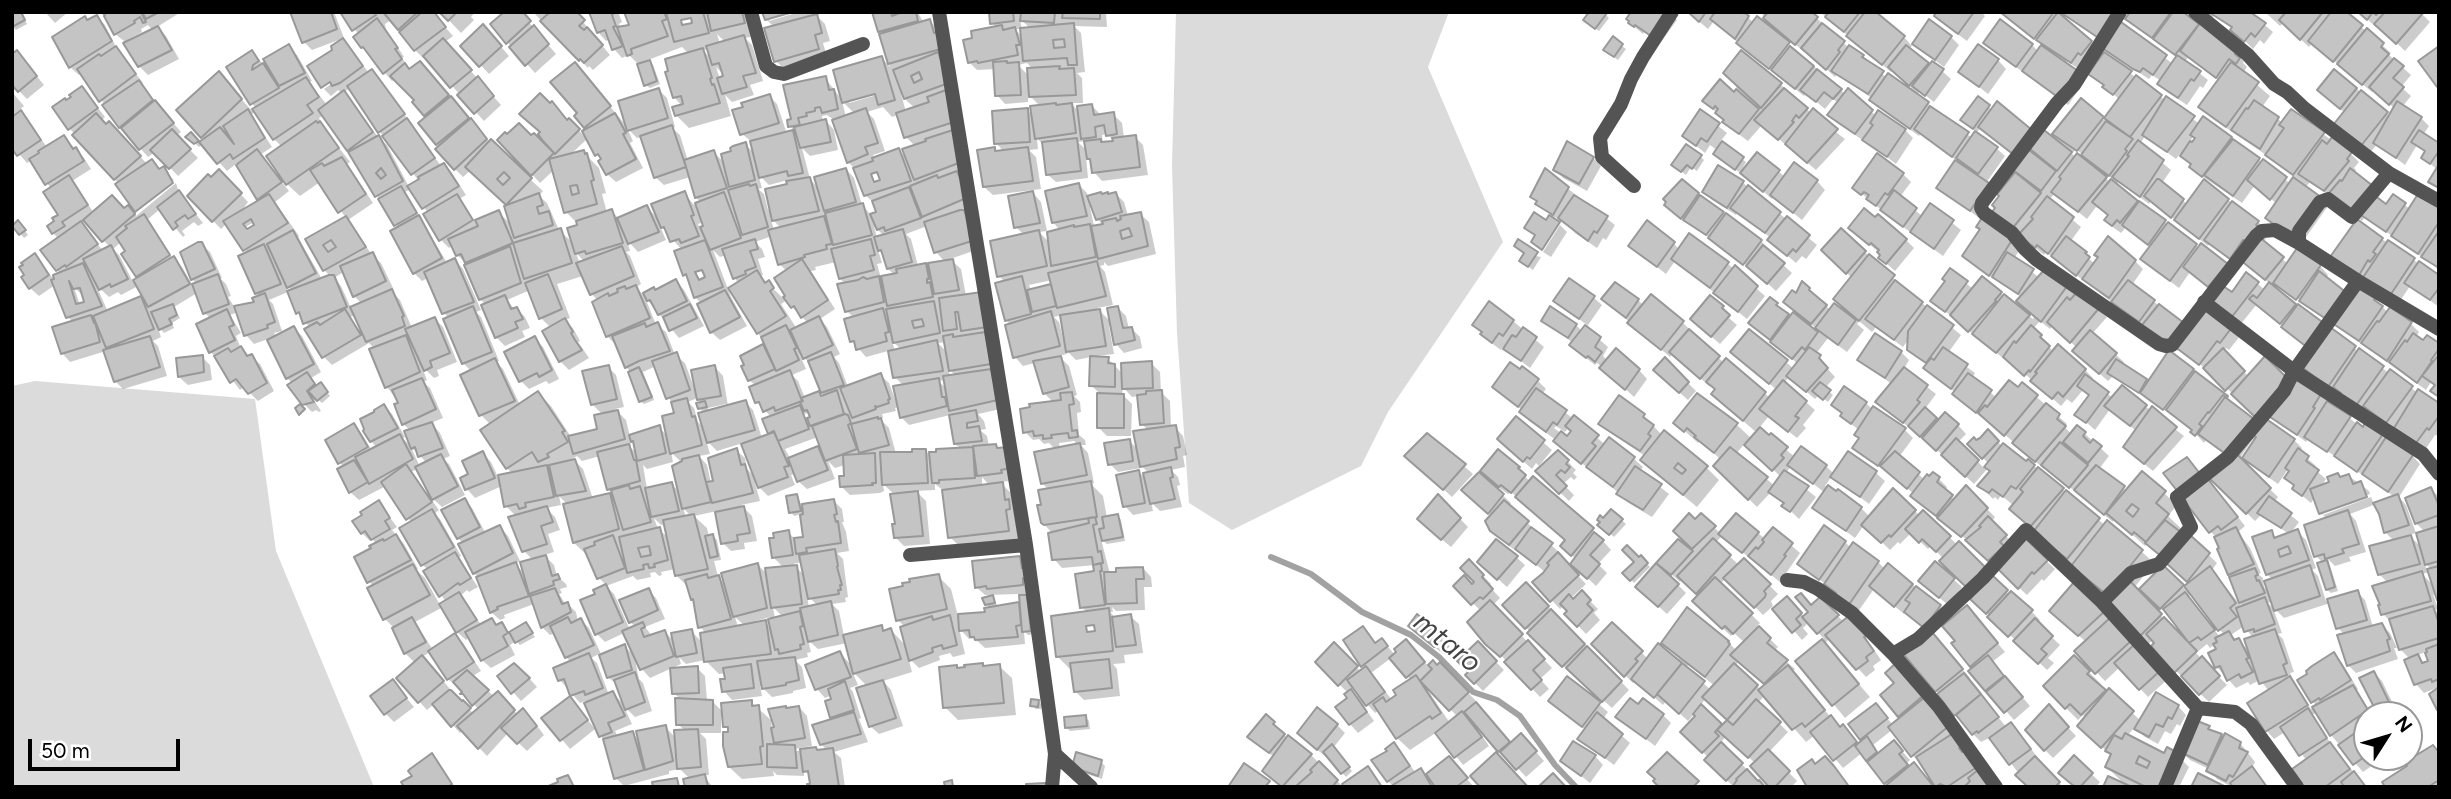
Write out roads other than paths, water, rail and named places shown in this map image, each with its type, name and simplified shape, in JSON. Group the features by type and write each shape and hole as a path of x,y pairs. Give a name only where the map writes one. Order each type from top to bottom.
{"street":[{"path":"751,12 766,66 774,72 784,74 863,44"},
{"path":"939,12 1026,545 1055,754 1052,787"},
{"path":"1634,186 1602,157 1600,138 1621,104 1643,57 1672,12"},
{"path":"2120,12 2074,85 2057,103 1982,203 1984,213 2012,233 2037,260 2159,344 2166,346 2172,345 2256,236 2262,231 2274,230 2439,329"},
{"path":"2195,12 2241,48 2274,84 2304,108 2389,173 2439,201"},
{"path":"2299,243 2299,231 2319,202 2328,199 2352,217 2389,173"},
{"path":"2102,602 2131,573 2159,564 2191,527 2176,497 2228,457 2284,391 2294,371 2358,281"},
{"path":"2204,302 2294,371 2423,454 2439,474"},
{"path":"1893,654 1919,639 1983,578 2025,530 2102,602 2199,708 2235,712 2251,724 2297,787"},
{"path":"910,555 1026,545"},
{"path":"1787,580 1804,582 1818,589 1852,613 1893,654 1939,707 1996,787"},
{"path":"2165,787 2199,708"},
{"path":"1055,754 1091,787"}],"waterway":[{"name":"mtaro","path":"1271,557 1311,574 1362,612 1411,635 1439,657 1473,692 1497,700 1520,716 1555,765 1576,787"}]}
